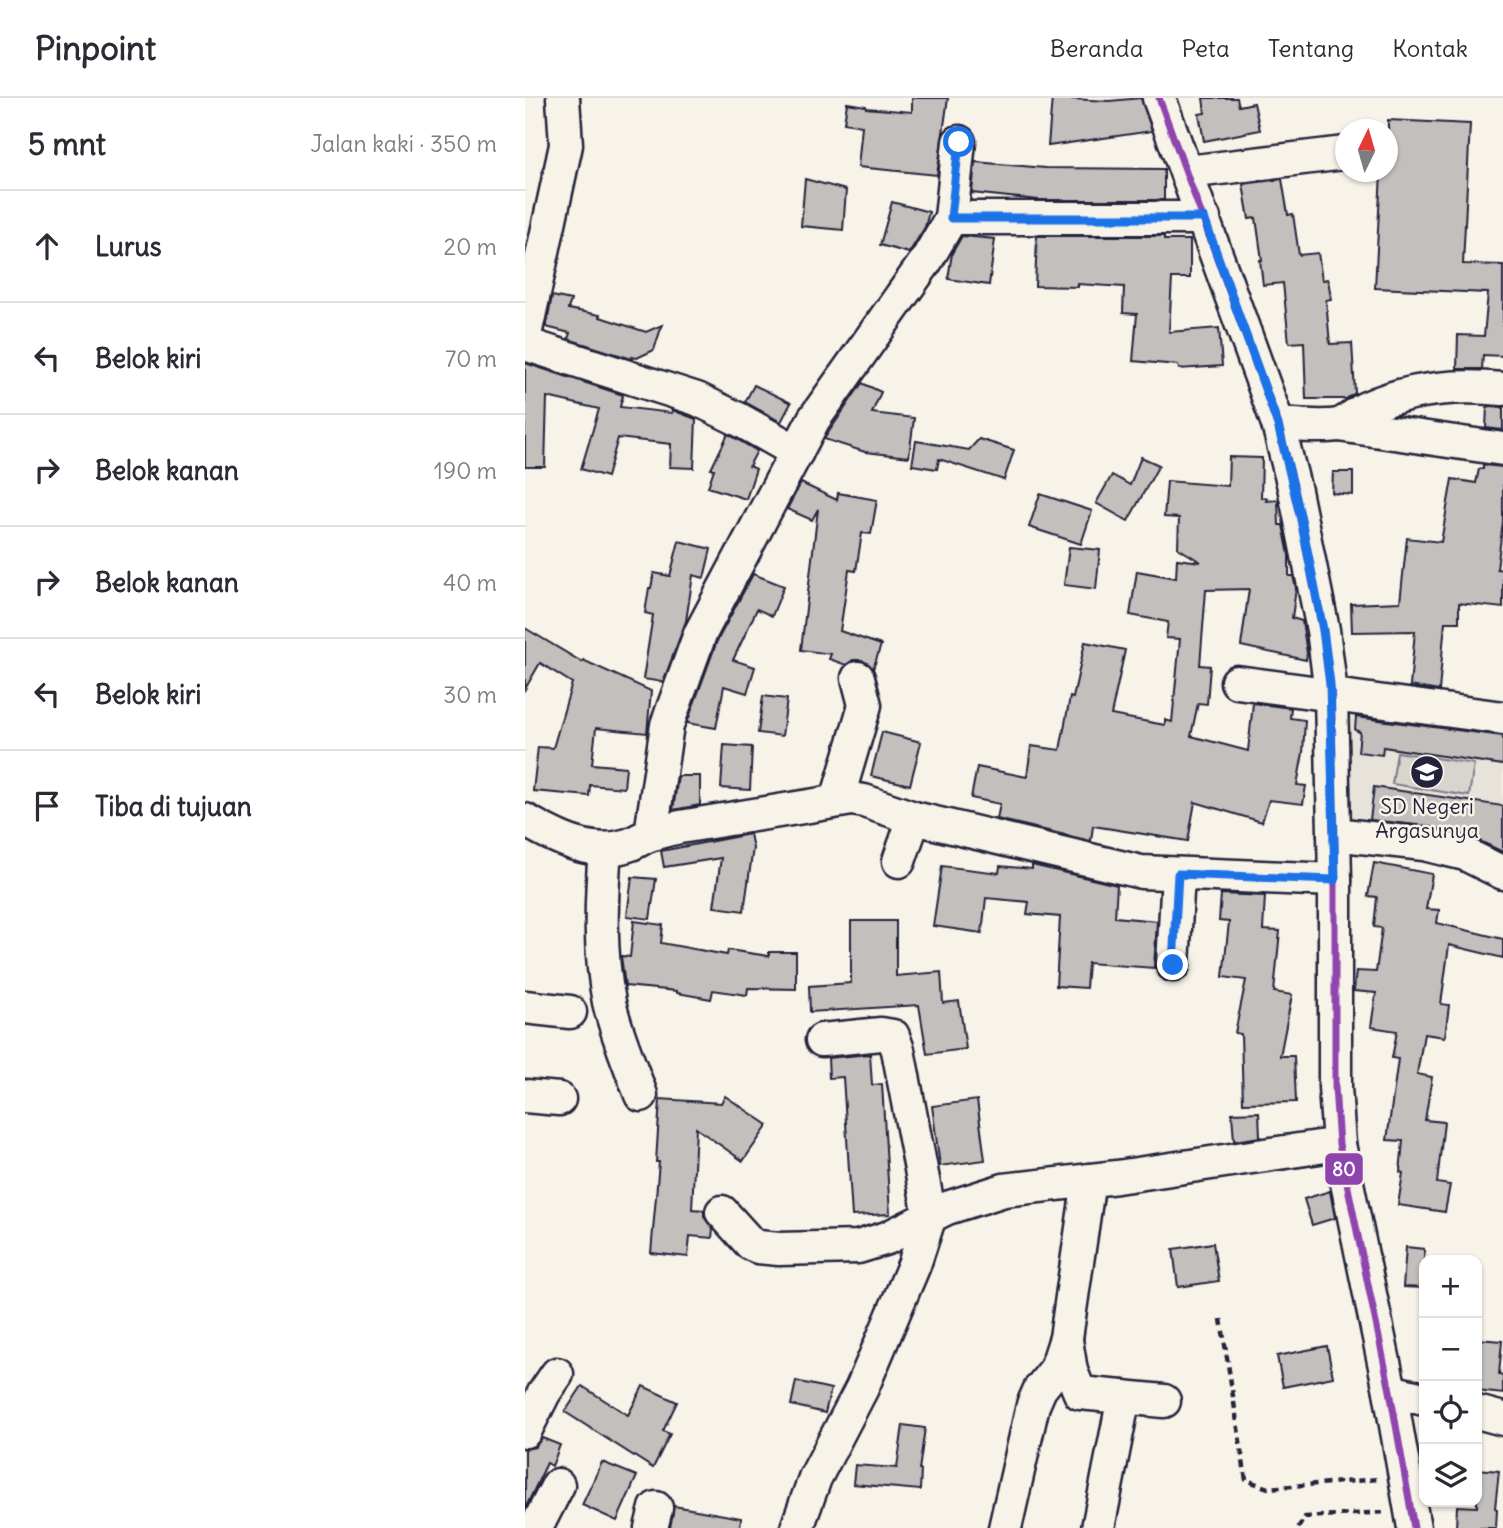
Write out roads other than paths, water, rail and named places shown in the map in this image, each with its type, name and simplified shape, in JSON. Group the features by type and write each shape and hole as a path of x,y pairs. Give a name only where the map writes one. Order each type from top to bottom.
{"street":[{"path":"525,335 536,231 566,145 563,98"},
{"path":"1159,98 1278,425 1295,491 1323,630 1331,693 1335,880 1335,1087 1339,1144 1390,1391 1412,1519"},
{"path":"652,834 667,725 700,634 814,419 926,261 951,218 959,142"},
{"path":"1187,172 1335,154"},
{"path":"951,218 1204,218"},
{"path":"525,344 697,399 797,452"},
{"path":"1339,425 1366,408 1408,393 1453,386 1503,389"},
{"path":"1278,425 1339,425 1503,449"},
{"path":"837,800 865,705 857,678"},
{"path":"1237,682 1503,718"},
{"path":"525,820 551,836 574,844 605,849 628,845 652,834 837,800 864,801 913,818 1141,872 1335,880"},
{"path":"899,861 913,818"},
{"path":"1334,834 1424,844 1465,854 1503,873"},
{"path":"605,849 601,904 605,975 610,1004 641,1095"},
{"path":"1173,965 1178,874"},
{"path":"525,1007 571,1012"},
{"path":"797,1528 815,1478 872,1363 914,1265 930,1216 893,1036 881,1034 822,1040"},
{"path":"525,1096 559,1099"},
{"path":"722,1212 751,1244 767,1249 858,1247 871,1244 947,1208 1004,1190 1339,1144"},
{"path":"1006,1528 1033,1405 1040,1389 1056,1369 1066,1338 1089,1180"},
{"path":"1066,1338 1071,1371 1080,1392 1164,1401"},
{"path":"525,1431 557,1374"},
{"path":"1390,1391 1419,1398"},
{"path":"1098,1528 1124,1397"},
{"path":"1482,1413 1503,1419"},
{"path":"536,1528 558,1485"}],"place":[{"name":"SD Negeri Argasunya","path":"1427,772"}]}
